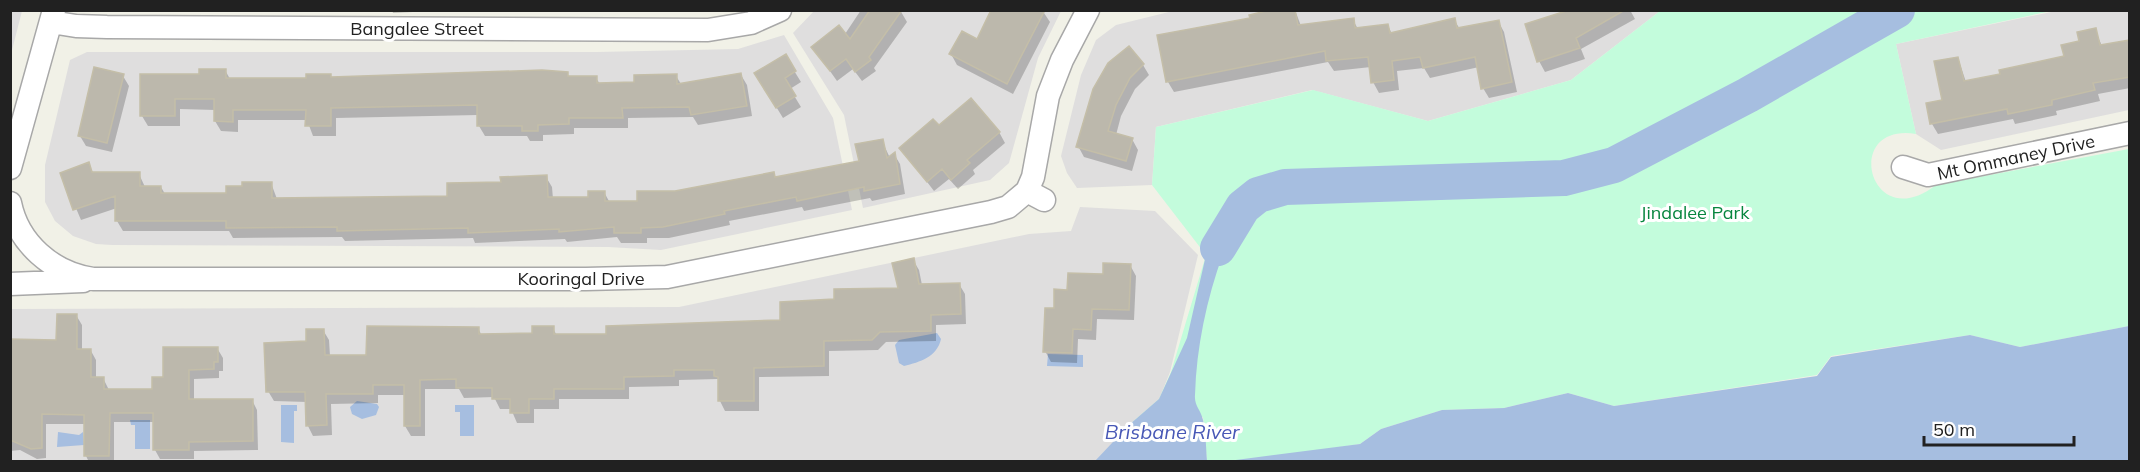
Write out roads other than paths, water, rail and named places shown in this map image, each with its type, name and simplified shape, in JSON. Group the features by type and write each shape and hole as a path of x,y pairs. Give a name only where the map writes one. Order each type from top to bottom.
{"street":[{"name":"Bangalee Street","path":"52,16 107,27 708,30 751,23 780,10"},
{"name":"Kooringal Drive","path":"10,284 102,279 660,278 991,212 1036,196 1033,177 1053,81 1088,10"},
{"path":"10,168 52,16"},
{"name":"Mt Ommaney Drive","path":"1903,167 1928,175 2130,133"},
{"name":"Kooringal Drive","path":"10,203 23,234 41,256 67,272 102,279"}],"water":[{"name":"Brisbane River","path":"1243,207 1216,274 1199,346 1195,399 1204,425 1207,461 1095,461 1129,425 1159,399 1187,338 1206,255 1220,230"},
{"name":"Brisbane River","path":"2129,326 2129,461 1228,461 1360,444 1381,429 1442,410 1504,408 1568,393 1614,406 1817,376 1831,357 1970,335 2020,347"},
{"path":"937,333 941,339 932,354 904,366 899,363 895,345 899,340"},
{"path":"1048,354 1083,355 1083,367 1047,366"},
{"path":"357,401 377,404 379,407 376,415 362,419 352,414 350,407"},
{"path":"281,405 297,405 297,411 294,411 294,443 281,442"},
{"path":"455,405 474,405 474,436 460,436 460,412 455,412"},
{"path":"130,420 150,420 150,449 135,449 135,425 131,425"},
{"path":"58,432 79,435 83,432 84,445 57,447"}],"waterway":[{"path":"1218,248 1243,207 1258,195 1285,187 1564,178 1614,165 1748,95 1897,10"}],"park label":[{"name":"Jindalee Park","path":"1695,212"}]}
